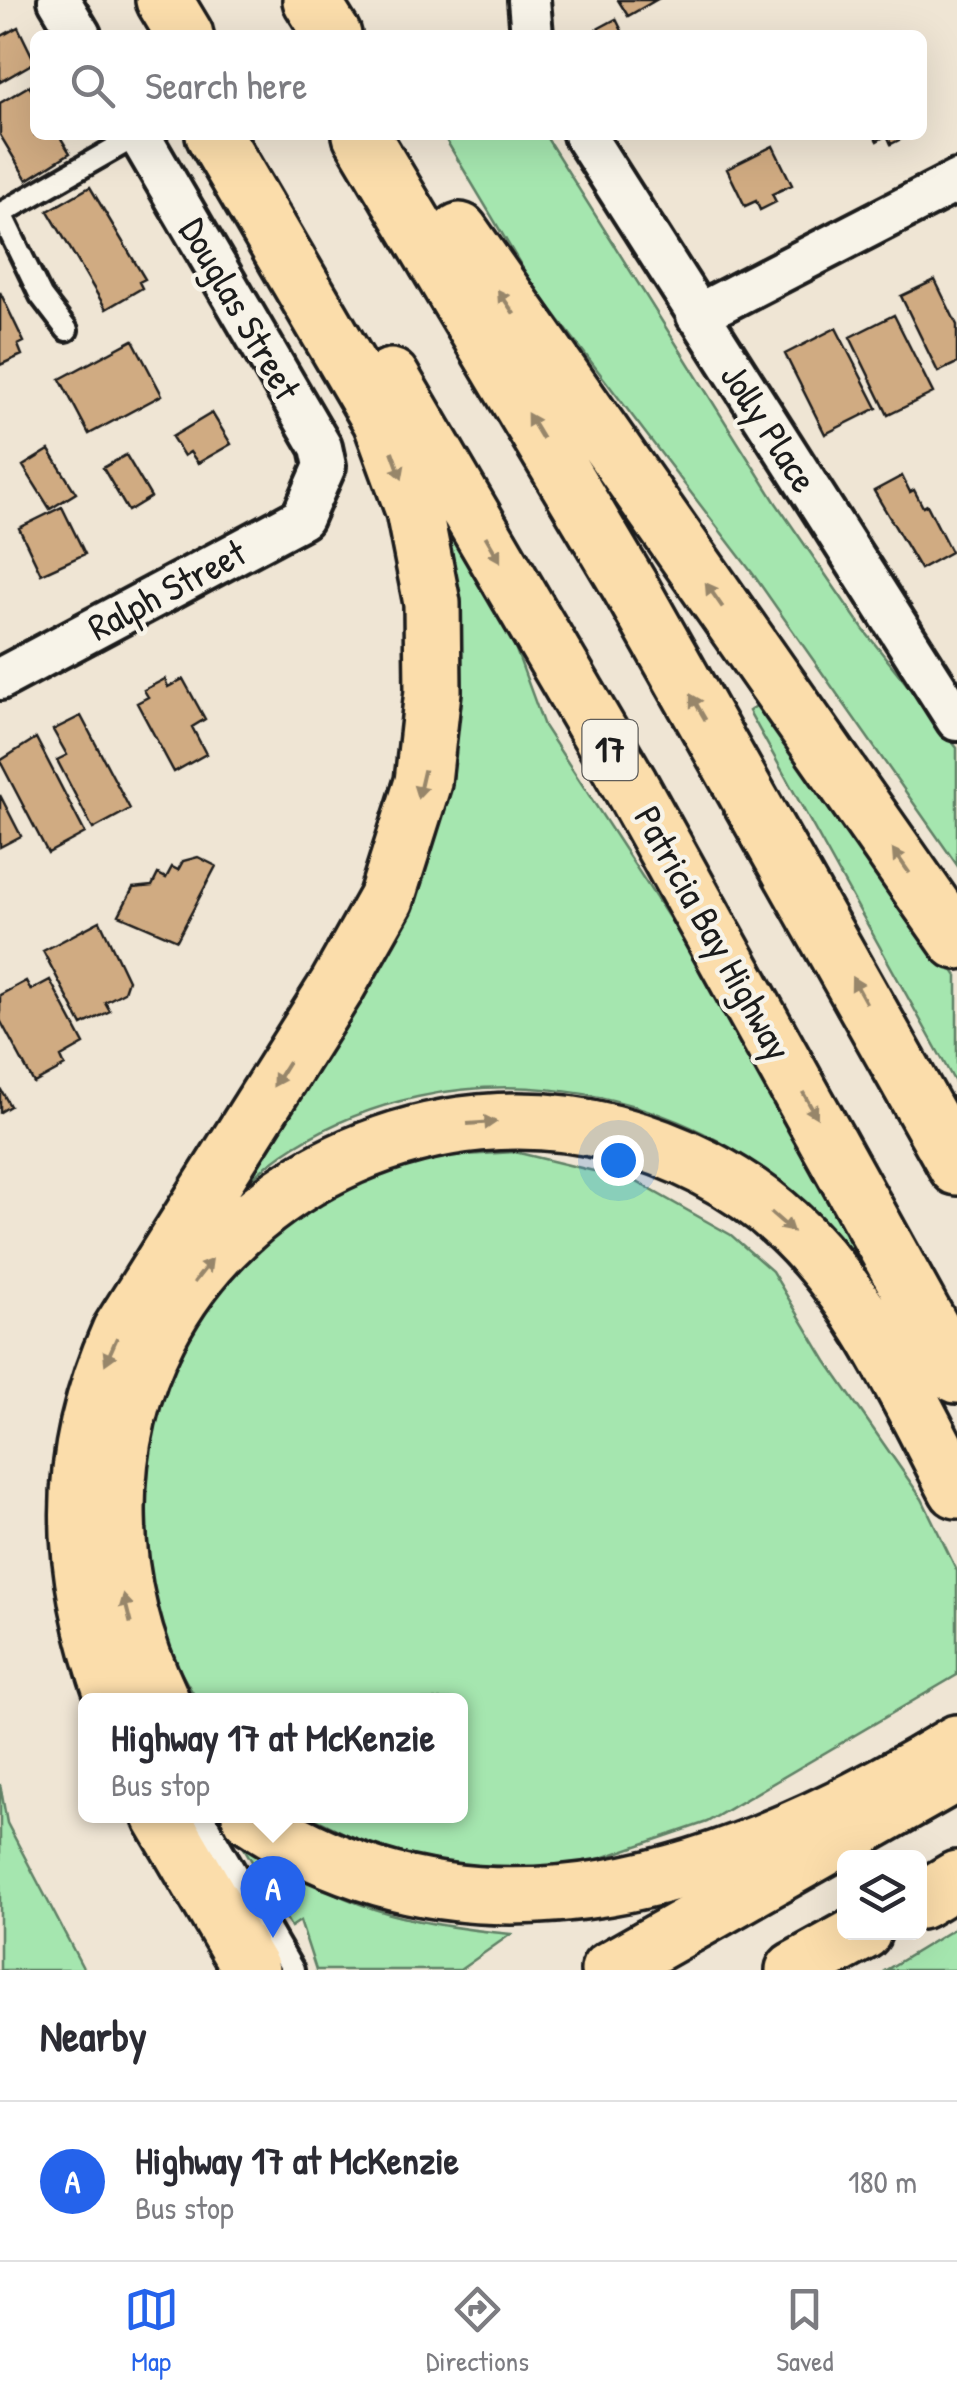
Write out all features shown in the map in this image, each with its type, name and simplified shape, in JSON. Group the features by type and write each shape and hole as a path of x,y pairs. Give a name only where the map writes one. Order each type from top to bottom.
{"main road":[{"path":"134,0 152,30"},
{"path":"164,0 182,30"},
{"path":"280,0 298,30"},
{"path":"311,0 330,30"},
{"path":"112,1693 94,1642 79,1568 80,1468 86,1420 100,1374 128,1316 337,986 386,899 423,782 434,691 432,603 418,529 381,422 217,140"},
{"name":"Patricia Bay Highway","path":"248,140 630,785 957,1375"},
{"path":"364,140 629,585 957,1167"},
{"path":"400,140 571,396 957,941"},
{"path":"158,1693 124,1604 115,1532 119,1470 130,1413 158,1336 204,1267 246,1224 293,1188 344,1158 400,1137 466,1123 527,1120 584,1126 651,1145 730,1182 784,1222 824,1262 881,1346 957,1490"},
{"path":"259,1823 315,1865 374,1892 435,1910 494,1919 543,1919 611,1908 684,1885 861,1799 957,1743"},
{"path":"609,1970 957,1773"},
{"path":"165,1823 237,1955"},
{"path":"927,1896 957,1879"},
{"path":"794,1970 848,1940"}],"street":[{"path":"58,0 77,30"},
{"path":"529,0 532,30"},
{"name":"Douglas Street","path":"142,140 321,446 325,466 319,486"},
{"name":"Jolly Place","path":"587,140 955,715"},
{"path":"697,315 957,181"},
{"name":"Ralph Street","path":"0,679 302,518 319,486"}],"lane":[{"path":"67,330 41,296 1,215 130,140"},
{"path":"207,1823 293,1970"}],"green space":[{"path":"446,140 548,140 776,503 863,629 957,748 957,865 753,574 534,287"},
{"path":"441,515 511,636 544,726 694,956 856,1252 851,1259 790,1191 737,1152 678,1121 615,1101 549,1089 483,1088 417,1097 354,1116 295,1146 249,1180 183,1248 365,957"},
{"path":"766,699 957,976 957,1086 749,711"},
{"path":"515,1152 635,1181 731,1235 772,1271 826,1361 922,1499 957,1571 957,1675 707,1822 587,1863 483,1877 381,1851 324,1823 468,1823 468,1693 193,1693 171,1656 150,1600 134,1496 172,1345 289,1204 400,1159"},
{"path":"0,1784 7,1823 84,1970 0,1970"},
{"path":"253,1844 315,1884 375,1909 438,1925 511,1934 460,1970 316,1970 300,1921 291,1927 244,1848"},
{"path":"957,1927 957,1970 886,1970"}],"building":[{"path":"618,0 656,0 628,16"},
{"path":"616,19 622,30 595,30"},
{"path":"18,27 30,52 30,65 0,82 0,37"},
{"path":"29,86 30,140 62,140 70,153 27,180 0,135 0,103"},
{"path":"773,146 792,185 772,194 776,202 760,210 756,201 745,206 727,169"},
{"path":"90,187 145,279 139,282 142,288 106,309 48,211"},
{"path":"935,280 957,325 957,363 938,372 901,296"},
{"path":"0,292 24,342 18,345 22,355 0,365"},
{"path":"894,315 933,393 888,415 850,337"},
{"path":"836,328 877,408 825,434 785,354"},
{"path":"133,340 162,395 89,434 60,379"},
{"path":"212,413 231,444 198,463 190,452 184,456 172,437"},
{"path":"49,450 76,493 50,509 23,466"},
{"path":"126,455 151,497 128,511 103,468"},
{"path":"902,476 910,492 914,490 923,507 927,505 951,552 920,569 874,491"},
{"path":"62,507 85,554 41,574 19,528"},
{"path":"165,679 168,687 183,679 205,719 192,727 206,754 174,772 137,703 148,697 144,690"},
{"path":"81,716 130,809 93,829 57,760 67,755 53,730"},
{"path":"36,738 85,833 48,853 0,761"},
{"path":"0,795 21,836 0,847"},
{"path":"198,857 216,866 177,940 119,915 133,888 152,886 158,874 166,878 172,867 178,870 183,861"},
{"path":"100,921 128,980 124,992 105,1002 110,1011 82,1025 43,951"},
{"path":"50,980 84,1044 61,1057 65,1066 34,1083 0,1020 0,995 26,981 31,990"},
{"path":"0,1088 10,1106 0,1112"}],"place":[{"name":"Highway 17 at McKenzie","path":"273,1938"}]}
